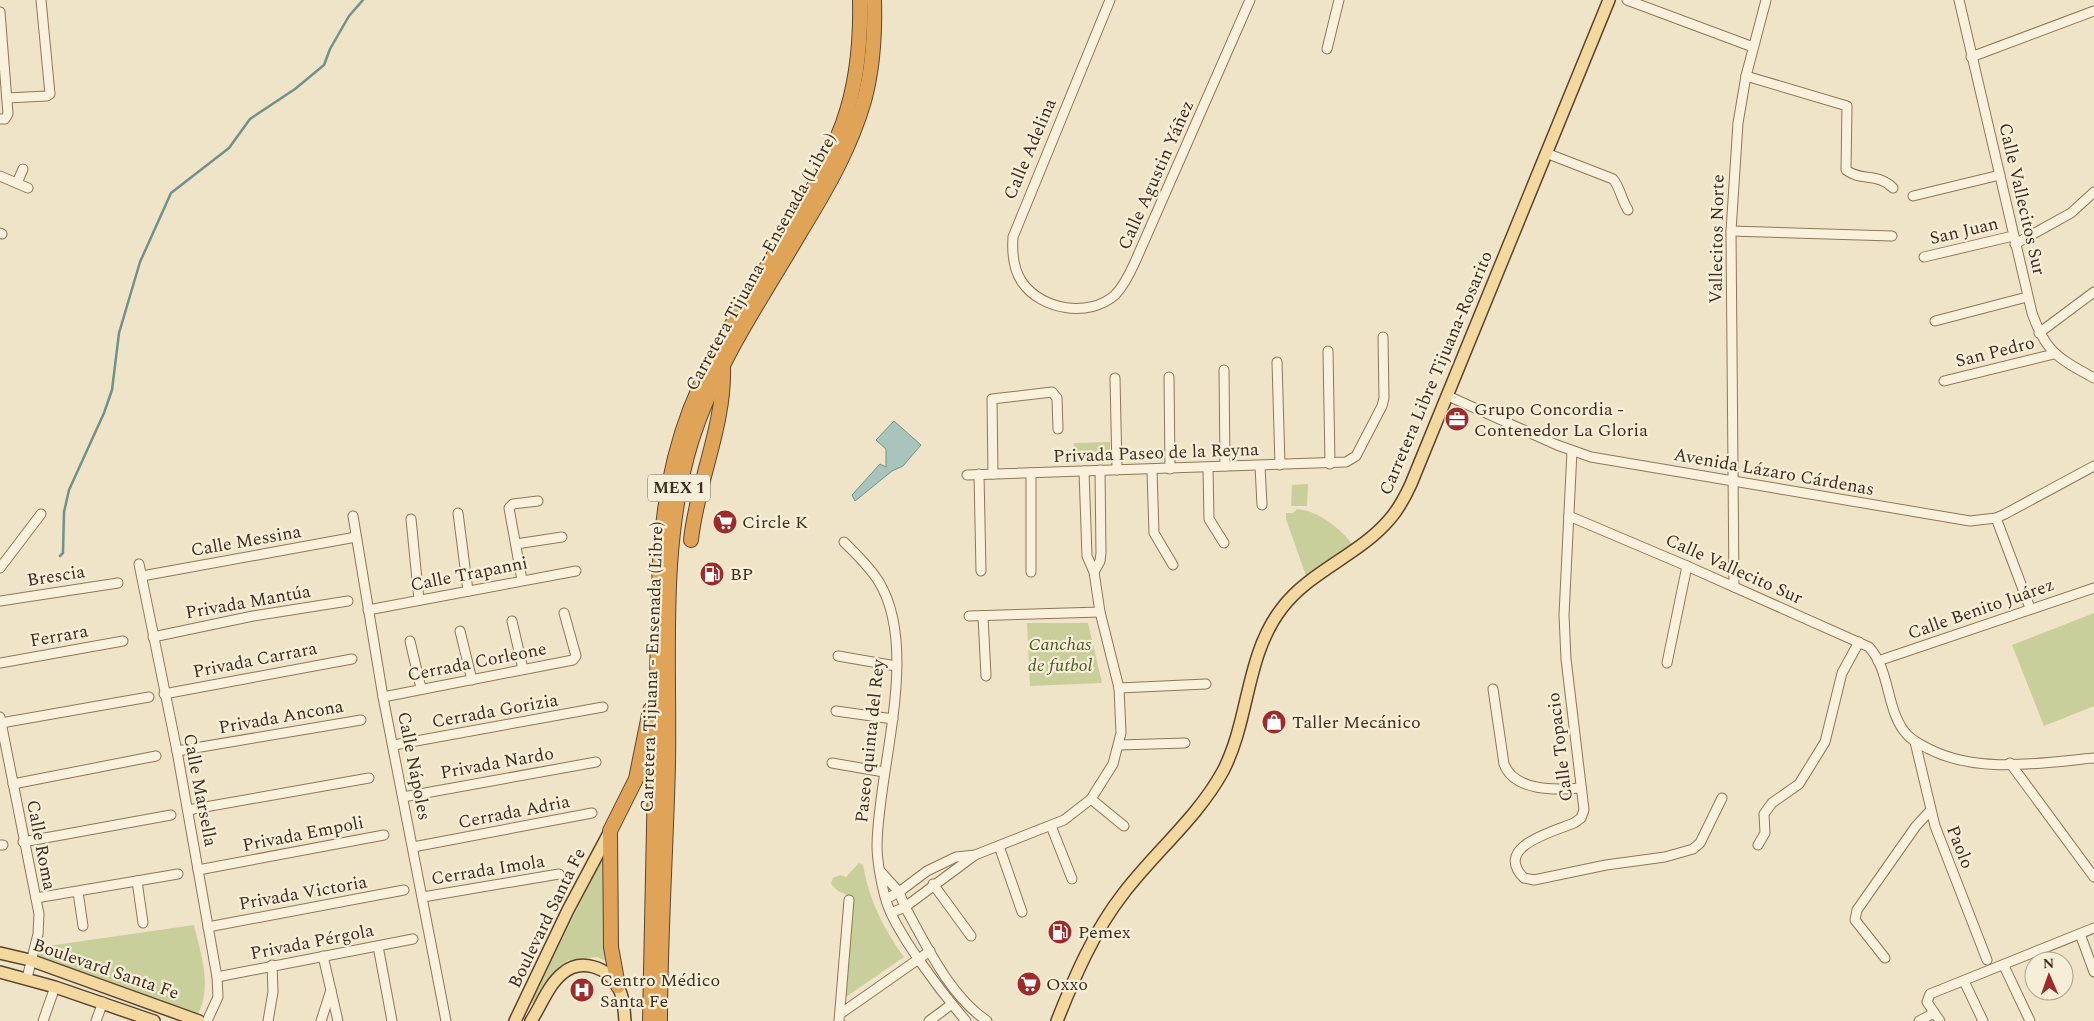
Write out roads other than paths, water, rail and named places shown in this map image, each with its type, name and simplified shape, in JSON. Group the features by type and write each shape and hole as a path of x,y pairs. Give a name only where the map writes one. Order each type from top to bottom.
{"highway":[{"name":"Carretera Tijuana - Ensenada (Libre)","path":"650,1021 656,679 661,535 667,493 680,439 708,370 824,167 843,123 857,64 860,0"},
{"name":"Carretera Tijuana - Ensenada (Libre)","path":"660,1021 668,765 668,614 672,534 683,468 693,436 723,364 829,184 855,128 869,75 874,31 874,0"},
{"path":"691,540 697,497 723,398 723,364"},
{"path":"618,986 611,948 610,830 636,779 656,679"}],"main road":[{"name":"Carretera Libre Tijuana-Rosarito","path":"1056,1021 1103,923 1123,894 1199,806 1224,769 1243,714 1248,684 1257,656 1271,624 1296,592 1389,521 1411,484 1609,0"},
{"name":"Boulevard Santa Fe","path":"515,1021 522,1010 568,910 610,830"},
{"name":"Boulevard Santa Fe","path":"0,953 30,960 199,1021"},
{"name":"Boulevard Santa Fe","path":"532,1020 545,995 561,974 573,966 586,965 599,969 618,986"},
{"name":"Boulevard Santa Fe","path":"0,972 55,986 151,1020"},
{"path":"618,986 622,998 624,1021"}],"street":[{"path":"7,98 48,95 50,91 41,0"},
{"name":"Calle Adelina","path":"1048,303 1032,292 1022,281 1012,252 1013,237 1110,0"},
{"name":"Calle Agustin Yáñez","path":"1048,303 1068,309 1086,308 1103,303 1124,284 1136,262 1250,0"},
{"path":"1327,49 1339,0"},
{"path":"1627,0 1753,47"},
{"name":"Vallecitos Norte","path":"1734,587 1731,232 1736,144 1746,76 1766,0"},
{"name":"Calle Vallecitos Sur","path":"1959,0 2014,240 2039,333 2054,354 2094,378"},
{"path":"1971,57 2094,11"},
{"path":"0,12 8,116 0,119"},
{"path":"1746,76 1847,106 1846,170 1852,175 1880,178 1893,188"},
{"path":"1546,153 1613,179 1619,188 1621,200 1628,210"},
{"path":"17,183 23,169"},
{"path":"1913,196 2000,175"},
{"path":"0,176 28,188"},
{"name":"San Juan","path":"1924,257 2014,240 2070,213 2094,192"},
{"path":"1731,232 1892,236"},
{"path":"2039,333 2094,292"},
{"path":"1935,322 2028,297"},
{"name":"Privada Paseo de la Reyna","path":"967,475 1346,462 1356,456 1382,406 1384,398 1383,337"},
{"path":"1328,351 1330,464"},
{"name":"San Pedro","path":"1944,381 2054,354"},
{"path":"1277,362 1280,465"},
{"path":"1224,370 1225,466"},
{"path":"1169,377 1170,469"},
{"path":"1115,378 1117,470"},
{"path":"993,474 992,399 1052,392 1057,398 1058,429"},
{"name":"Avenida Lázaro Cárdenas","path":"1448,396 1572,451 1626,464 1970,521 1996,518 2094,466"},
{"name":"Calle Topacio","path":"1572,451 1564,615 1566,659 1584,810 1581,818 1518,849 1515,863 1524,878 1540,880 1606,865 1666,857 1693,849 1700,844 1722,798"},
{"path":"1260,466 1262,505"},
{"path":"1208,468 1209,519 1211,526 1224,543"},
{"path":"1094,572 1102,553 1100,470"},
{"path":"1152,470 1154,533 1173,565"},
{"path":"886,899 927,872 956,857 975,855 1000,846 1051,826 1079,810 1091,799 1109,771 1119,745 1122,715 1119,688 1100,612 1094,572 1087,556 1084,471"},
{"path":"1031,472 1031,572"},
{"path":"979,474 981,571"},
{"path":"522,580 509,506 538,501"},
{"path":"458,513 468,591"},
{"path":"0,568 41,514"},
{"name":"Calle Nápoles","path":"353,516 383,696 446,1021"},
{"name":"Calle Vallecito Sur","path":"1569,516 1859,642 1869,647 1878,661"},
{"path":"1996,518 2030,608"},
{"path":"411,519 419,600"},
{"name":"Calle Messina","path":"142,576 356,537"},
{"path":"516,544 562,538"},
{"name":"Paseo quinta del Rey","path":"844,542 871,570 886,596 894,637 896,666 893,719 884,772 877,846 886,899 892,913 919,958 966,1021"},
{"name":"Calle Marsella","path":"139,564 177,751 217,977 218,997 207,1021"},
{"path":"1667,663 1687,566"},
{"name":"Calle Trapanni","path":"368,610 576,571"},
{"name":"Brescia","path":"0,601 118,582"},
{"name":"Calle Benito Juárez","path":"1878,661 2030,608 2094,588"},
{"name":"Privada Mantúa","path":"153,636 253,616 348,601"},
{"path":"969,616 1100,612"},
{"name":"Cerrada Corleone","path":"383,696 472,680 575,658 564,613"},
{"path":"983,616 986,676"},
{"path":"512,621 523,669"},
{"path":"460,631 472,680"},
{"name":"Ferrara","path":"0,663 123,641"},
{"path":"410,642 421,688"},
{"path":"1758,845 1765,833 1764,814 1772,802 1799,784 1825,742 1842,673 1859,642"},
{"path":"838,656 896,666"},
{"name":"Privada Carrara","path":"164,694 352,659"},
{"path":"1878,661 1898,720 1904,732 1915,742 1959,761 1980,764 2094,758"},
{"path":"1119,688 1206,684"},
{"path":"1493,689 1504,764 1507,772 1526,784 1546,788 1581,788"},
{"path":"1,720 149,697"},
{"name":"Cerrada Gorizia","path":"394,745 603,707"},
{"path":"836,711 893,719"},
{"name":"Calle Roma","path":"1,720 23,842 36,898 39,923 27,978"},
{"name":"Privada Ancona","path":"177,751 361,720"},
{"path":"1119,745 1185,742"},
{"name":"Paolo","path":"1915,742 1924,772 1930,811 1987,960"},
{"path":"13,784 156,756"},
{"name":"Privada Nardo","path":"403,797 596,762"},
{"path":"832,763 884,772"},
{"path":"2010,763 2094,877"},
{"path":"188,810 369,778"},
{"path":"1091,799 1124,826"},
{"path":"1885,958 1855,920 1857,910 1911,834 1930,811"},
{"name":"Cerrada Adria","path":"413,847 592,814"},
{"path":"23,842 171,815"},
{"path":"1051,826 1072,879"},
{"name":"Privada Empoli","path":"198,870 384,835"},
{"path":"1000,846 1022,912"},
{"path":"892,913 905,907 933,884 962,867 975,855"},
{"path":"880,869 899,892 905,907 930,951 972,1017 986,1021"},
{"path":"36,898 178,874"},
{"name":"Cerrada Imola","path":"422,897 559,874"},
{"path":"137,881 143,923"},
{"path":"933,884 970,936"},
{"name":"Privada Victoria","path":"208,927 404,890"},
{"path":"78,892 83,926"},
{"path":"840,1017 849,900"},
{"path":"1940,1021 1927,1002 1928,996 2094,928"},
{"path":"2080,934 2094,972"},
{"name":"Privada Pérgola","path":"217,977 413,939"},
{"path":"378,946 392,1021"},
{"path":"840,1017 930,951"},
{"path":"323,956 338,1021"},
{"path":"268,1021 273,992 272,965"},
{"path":"2004,966 2030,1021"},
{"path":"1964,981 1983,1021"},
{"path":"43,1021 55,986"},
{"path":"322,1021 331,990"},
{"path":"96,1021 103,1002"},
{"path":"929,1021 952,1004"},
{"path":"522,1010 532,1020"},
{"path":"1920,1021 1934,1013"}],"water":[{"path":"894,421 921,445 903,466 892,471 855,501 852,495 880,464 886,467 886,449 876,440"}],"waterway":[{"path":"60,556 63,553 64,512 69,490 104,413 112,390 119,333 140,262 171,193 229,148 250,119 295,89 324,65 330,49 349,16 363,0"}],"place":[{"name":"Grupo Concordia - Contenedor La Gloria","path":"1457,419"},
{"name":"Circle K","path":"725,522"},
{"name":"BP","path":"712,574"},
{"name":"Taller Mecánico","path":"1274,722"},
{"name":"Pemex","path":"1060,932"},
{"name":"Oxxo","path":"1029,984"},
{"name":"Centro Médico Santa Fe","path":"582,990"}],"park label":[{"name":"Canchas de futbol","path":"1060,654"}]}
